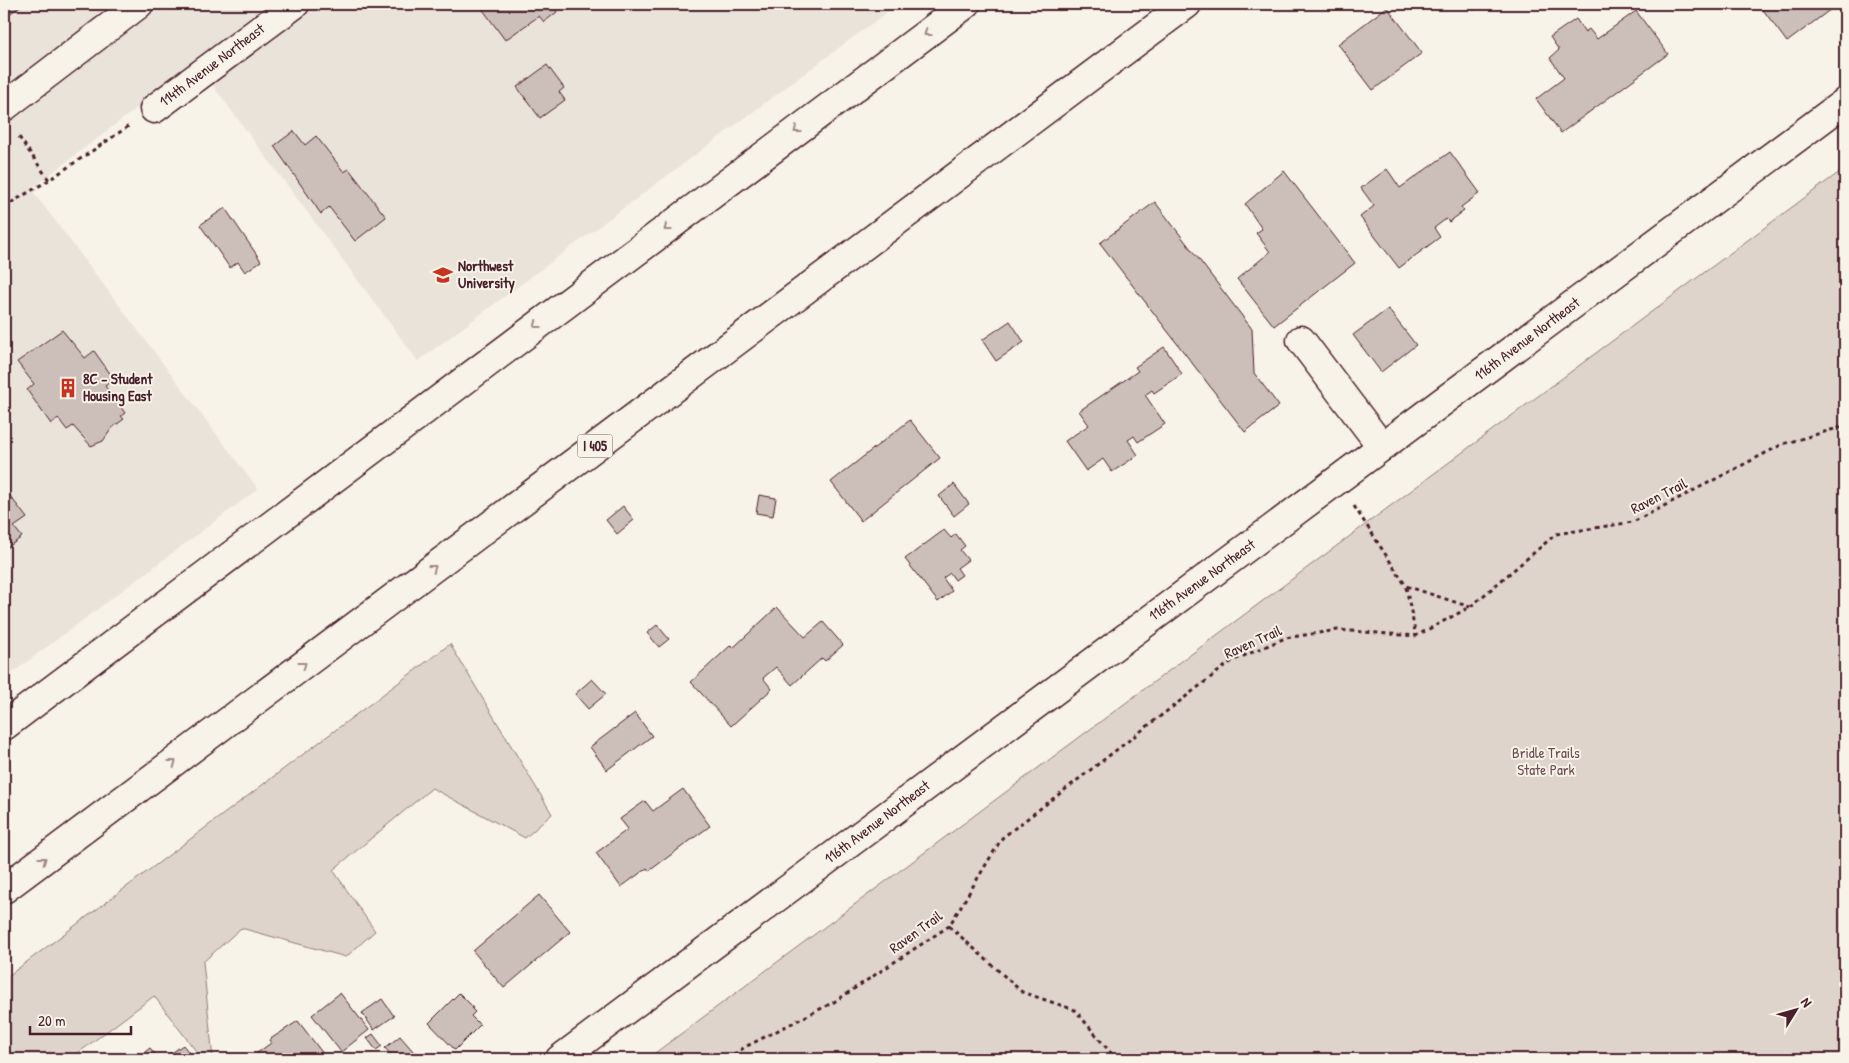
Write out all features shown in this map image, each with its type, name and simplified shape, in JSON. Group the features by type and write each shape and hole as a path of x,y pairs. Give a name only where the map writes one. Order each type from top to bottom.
{"main road":[{"path":"4,107 139,4"},
{"name":"114th Avenue Northeast","path":"154,109 295,4"},
{"path":"4,726 966,4"},
{"name":"I 405","path":"4,889 1187,4"},
{"name":"116th Avenue Northeast","path":"560,1059 1845,102"},
{"path":"1301,340 1382,447"}],"path":[{"path":"4,207 49,180 154,109"},
{"path":"19,137 49,180"},
{"name":"Raven Trail","path":"727,1059 745,1047 834,1002 950,926 1002,838 1232,661 1285,638 1338,630 1416,636 1470,607 1556,534 1633,522 1783,444 1845,426"},
{"path":"1337,481 1406,586 1416,636"},
{"path":"1406,586 1470,607"},
{"path":"950,926 1022,992 1075,1010 1116,1059"}],"shaded area":[{"name":"Northwest University","path":"4,4 898,4 418,361 196,63 31,189 258,489 4,679"}],"green space":[{"name":"Bridle Trails State Park","path":"1845,168 1845,1059 647,1059 1803,199"},
{"path":"450,644 552,814 525,838 432,788 333,870 375,931 346,957 241,928 203,962 213,1059 202,1059 154,996 70,1059 4,1059 4,979"}],"building":[{"path":"4,4 23,4 4,18"},
{"path":"484,4 551,4 557,12 544,22 539,16 505,40 481,7"},
{"path":"1469,4 1483,4 1474,10"},
{"path":"1765,4 1827,4 1831,9 1787,42 1761,7"},
{"path":"1387,7 1422,53 1373,90 1338,44"},
{"path":"1636,11 1668,54 1561,133 1536,99 1564,78 1550,58 1559,50 1550,37 1576,19 1585,32 1589,29 1597,39"},
{"path":"547,65 564,88 559,92 565,100 540,118 517,87"},
{"path":"294,131 305,145 316,136 344,172 349,169 386,217 355,241 329,207 321,214 274,146"},
{"path":"1450,152 1480,193 1461,207 1464,211 1449,222 1446,219 1434,228 1440,237 1399,268 1360,217 1374,206 1361,188 1387,169 1400,188"},
{"path":"1284,171 1355,263 1274,326 1237,279 1270,252 1256,233 1262,229 1245,204"},
{"path":"1155,202 1252,329 1254,373 1279,406 1245,432 1100,243"},
{"path":"225,208 261,261 245,272 238,262 230,268 200,225"},
{"path":"1388,309 1416,345 1381,372 1353,335"},
{"path":"1010,321 1024,342 996,361 982,340"},
{"name":"8C - Student Housing East","path":"62,330 85,358 94,351 114,379 105,386 125,413 121,416 124,419 112,428 103,441 91,446 73,426 67,430 58,418 51,424 27,390 34,384 17,362"},
{"path":"1164,347 1182,374 1154,393 1152,390 1145,395 1165,424 1138,442 1134,436 1128,440 1138,455 1112,472 1103,459 1086,471 1065,441 1089,425 1079,411 1138,371 1135,367"},
{"path":"910,420 940,458 861,521 831,482"},
{"path":"954,484 969,504 954,516 939,496"},
{"path":"4,488 27,518 14,527 22,537 4,550"},
{"path":"759,495 776,498 773,516 756,513"},
{"path":"623,506 634,520 617,534 606,520"},
{"path":"944,530 951,538 956,534 965,546 960,550 968,560 957,568 962,575 955,580 950,573 943,578 952,591 938,602 905,559"},
{"path":"777,607 805,637 823,622 843,645 825,661 822,658 792,685 776,667 763,678 772,689 731,726 691,682 731,645 733,648"},
{"path":"657,625 669,639 659,647 647,633"},
{"path":"592,679 606,694 588,709 575,694"},
{"path":"635,713 652,736 607,770 590,747"},
{"path":"683,789 710,826 649,871 647,868 621,887 596,853 628,829 620,819 645,801 653,811"},
{"path":"539,895 570,932 504,988 473,951"},
{"path":"340,993 369,1030 341,1052 312,1015"},
{"path":"459,993 473,1007 472,1009 475,1012 471,1016 480,1025 455,1050 429,1023"},
{"path":"382,999 394,1016 374,1030 362,1013"},
{"path":"298,1021 327,1059 256,1059 253,1056 271,1043 269,1040"},
{"path":"373,1034 382,1046 376,1050 367,1038"},
{"path":"400,1036 418,1059 395,1059 385,1048"},
{"path":"183,1045 194,1059 163,1059"},
{"path":"150,1048 159,1059 136,1059"}],"place":[{"name":"Northwest University","path":"443,275"},
{"name":"8C - Student Housing East","path":"68,388"}]}
